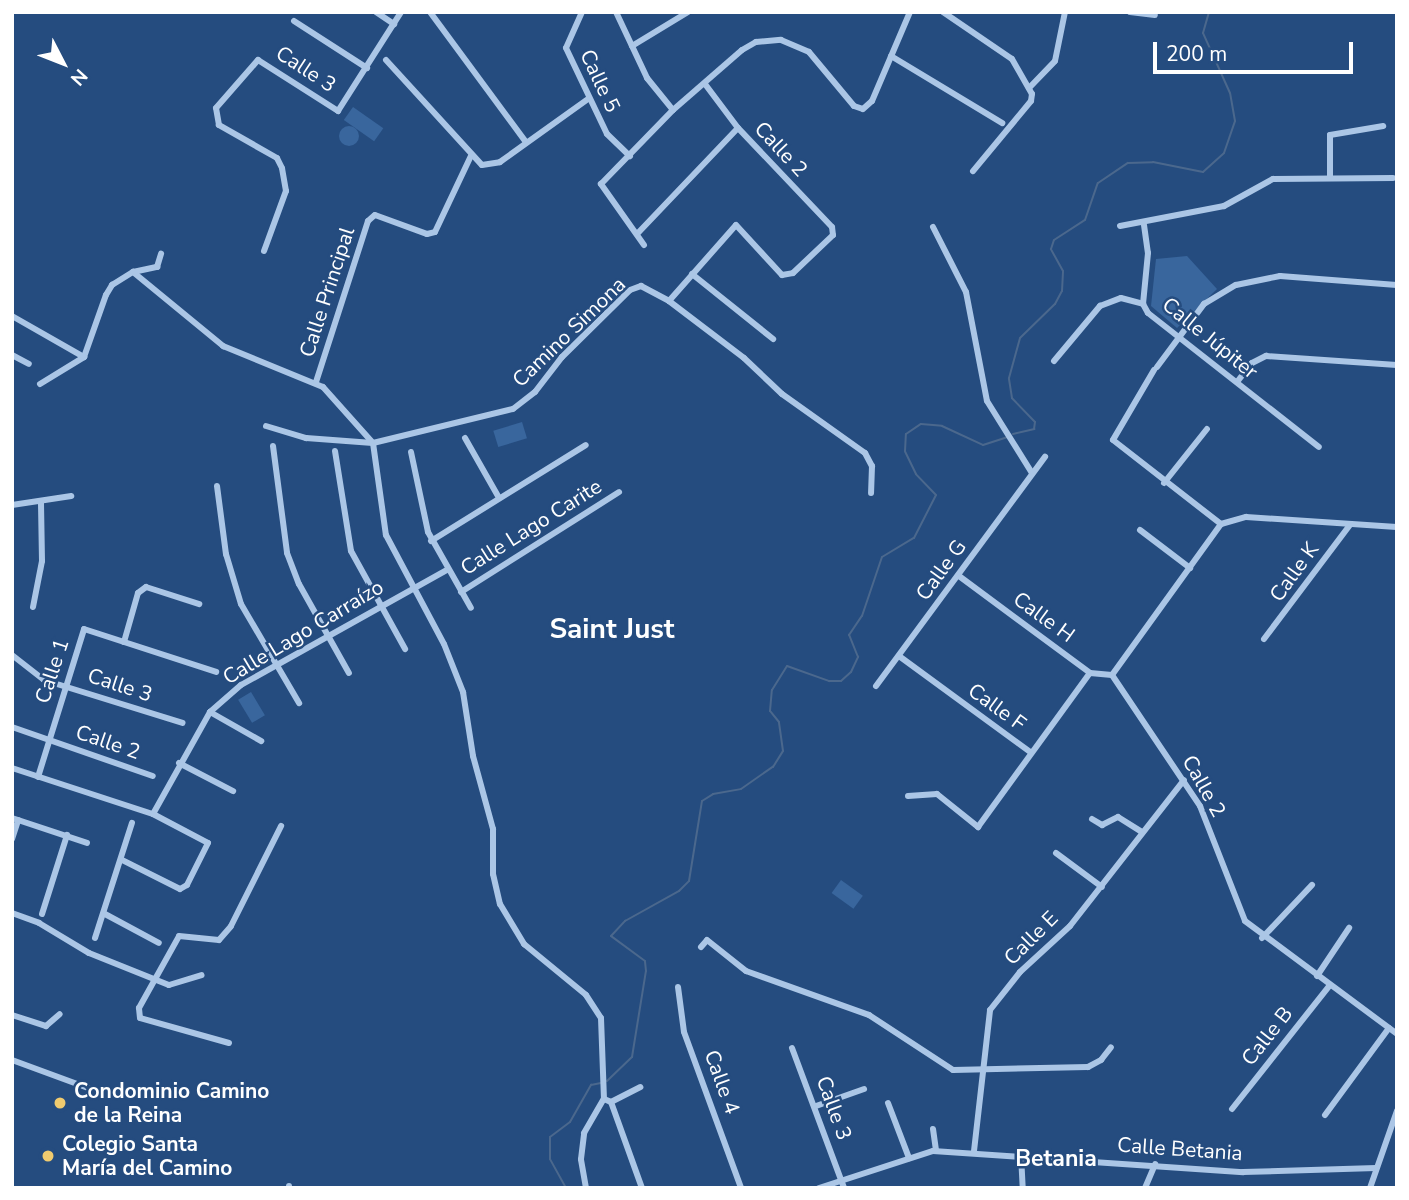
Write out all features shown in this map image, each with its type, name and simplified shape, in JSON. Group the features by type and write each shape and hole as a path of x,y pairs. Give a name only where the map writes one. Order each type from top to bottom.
{"street":[{"path":"376,12 394,24"},
{"name":"Calle 3","path":"264,251 286,191 282,168 277,159 219,125 216,108 258,60 338,111 401,12"},
{"path":"430,12 526,142"},
{"name":"Calle 5","path":"582,12 566,48 607,134 630,156"},
{"path":"616,12 647,78 673,110"},
{"path":"632,47 688,12"},
{"path":"643,244 601,184 673,110 756,42 781,40 809,52 855,106 863,109 872,101 911,12"},
{"path":"943,12 1012,59 1029,88 1031,101 973,171"},
{"path":"1029,88 1055,61 1065,12"},
{"path":"1130,12 1155,15"},
{"path":"295,21 367,68"},
{"path":"891,56 1002,123"},
{"path":"386,60 471,156 491,166 588,99"},
{"name":"Calle 2","path":"692,274 736,225 782,275 793,273 833,235 832,227 738,128 705,84"},
{"path":"1330,178 1331,135 1383,126"},
{"path":"637,234 738,128"},
{"name":"Calle Principal","path":"316,382 337,329 354,258 375,215 427,234 435,232 471,156"},
{"path":"1120,226 1144,225 1224,206 1273,179 1393,178"},
{"name":"Calle Júpiter","path":"1144,225 1148,253 1143,304 1178,336 1319,447"},
{"path":"933,227 966,292 987,401 1032,473"},
{"path":"40,384 84,357 112,285 133,272 157,267 161,254"},
{"path":"133,272 223,346 316,382 373,443 386,535 444,644 463,692 473,756 492,829 493,874 500,904 524,944 586,995 601,1018 602,1087 642,1188"},
{"path":"669,301 692,274 774,339"},
{"path":"1221,524 1164,483 1113,440 1178,336 1204,304 1236,285 1280,276 1397,285"},
{"name":"Camino Simona","path":"266,426 306,438 373,443 513,409 535,392 562,357 631,290 641,286 669,301 782,394 866,453 872,466 872,493"},
{"path":"1055,361 1100,306 1121,298 1143,304"},
{"path":"12,316 84,357"},
{"path":"12,355 29,364"},
{"path":"1237,382 1252,363 1266,356 1397,365"},
{"path":"1164,483 1207,429"},
{"path":"465,438 499,496"},
{"path":"432,541 499,496 586,445"},
{"path":"273,446 287,553 349,673"},
{"path":"334,451 351,551 405,649"},
{"path":"411,452 420,509 432,541 471,608"},
{"name":"Calle G","path":"876,686 1045,457"},
{"path":"218,486 226,554 237,592 299,703"},
{"name":"Calle Lago Carite","path":"461,592 619,492"},
{"path":"12,505 71,496"},
{"path":"33,607 42,561 41,501"},
{"path":"1090,673 1112,675 1221,524 1246,516 1397,527"},
{"name":"Calle K","path":"1264,639 1350,525"},
{"path":"1140,530 1189,568"},
{"name":"Calle Lago Carraízo","path":"153,814 179,763 210,712 241,685 379,605 447,570"},
{"name":"Calle H","path":"959,576 1090,673"},
{"path":"124,642 138,593 146,587 199,604"},
{"name":"Calle 1","path":"38,777 84,629 216,672"},
{"name":"Calle 3","path":"12,655 44,680 183,723"},
{"name":"Calle F","path":"899,656 1030,752 1090,673"},
{"name":"Calle 2","path":"1112,675 1200,806 1245,921 1262,938 1397,1034"},
{"path":"210,712 261,741"},
{"name":"Calle 2","path":"12,727 152,776"},
{"path":"908,796 937,794 978,827 1030,752"},
{"path":"179,763 233,791"},
{"path":"12,768 153,814 208,843 187,885 175,888 122,860"},
{"name":"Calle E","path":"974,1151 994,1004 1102,887 1184,780"},
{"path":"1092,819 1102,825 1118,817 1142,832"},
{"path":"12,839 15,819 87,843"},
{"path":"95,938 105,914 132,823"},
{"path":"229,1043 140,1018 139,1008 179,936 219,940 231,926 281,826"},
{"path":"42,915 67,835"},
{"path":"1056,853 1102,887"},
{"path":"1262,938 1312,886"},
{"path":"12,913 39,923 89,953 158,978 169,985 201,975"},
{"path":"105,914 159,943"},
{"path":"1317,976 1349,928"},
{"path":"701,947 707,940 746,971 869,1015 953,1069 984,1071 1088,1067 1101,1060 1111,1047"},
{"name":"Calle B","path":"1232,1109 1329,986"},
{"name":"Calle 4","path":"678,987 684,1032 741,1188"},
{"path":"12,1015 46,1026 60,1014"},
{"path":"1325,1115 1389,1028"},
{"name":"Calle 3","path":"792,1048 845,1188"},
{"path":"12,1060 91,1088"},
{"path":"586,1188 581,1158 584,1133 608,1101 640,1087"},
{"path":"816,1106 864,1089"},
{"path":"888,1103 909,1158"},
{"path":"1370,1188 1397,1111"},
{"path":"933,1129 936,1151"},
{"name":"Calle Betania","path":"819,1188 936,1151 974,1151 1243,1172 1376,1168"},
{"path":"1021,1156 1023,1188"},
{"path":"1145,1188 1155,1164"}],"shaded area":[{"path":"353,107 383,128 374,141 344,120"},
{"path":"349,126 356,129 359,136 356,143 349,146 342,143 339,136 342,129"},
{"path":"1187,256 1217,289 1177,328 1151,306 1156,259"},
{"path":"522,422 527,438 498,447 493,431"},
{"path":"251,692 265,715 252,723 238,700"},
{"path":"841,880 863,896 853,909 832,893"}],"waterway":[{"path":"1013,434 1034,429 1035,422 1012,398 1009,378 1020,338 1055,304 1062,291 1063,271 1051,249 1054,240 1085,220 1098,183 1128,163 1153,162 1203,172 1224,153 1235,121 1230,93 1203,33 1209,12"},
{"path":"607,1081 632,1057 646,971 645,961 611,936 625,921 679,891 689,881 702,801 713,794 741,789 773,767 783,751 779,722 770,711 772,690 787,666 829,681 841,681 851,672 858,657 849,635 862,616 882,557 914,538 936,495 916,474 905,451 906,434 921,424 942,426 983,445 1008,437"},
{"path":"566,1188 550,1159 550,1137 570,1122 591,1085 601,1083"}],"place":[{"name":"Condominio Camino de la Reina","path":"60,1103"},
{"name":"Colegio Santa María del Camino","path":"48,1156"}],"district":[{"name":"Saint Just","path":"612,629"},
{"name":"Betania","path":"1056,1159"}]}
